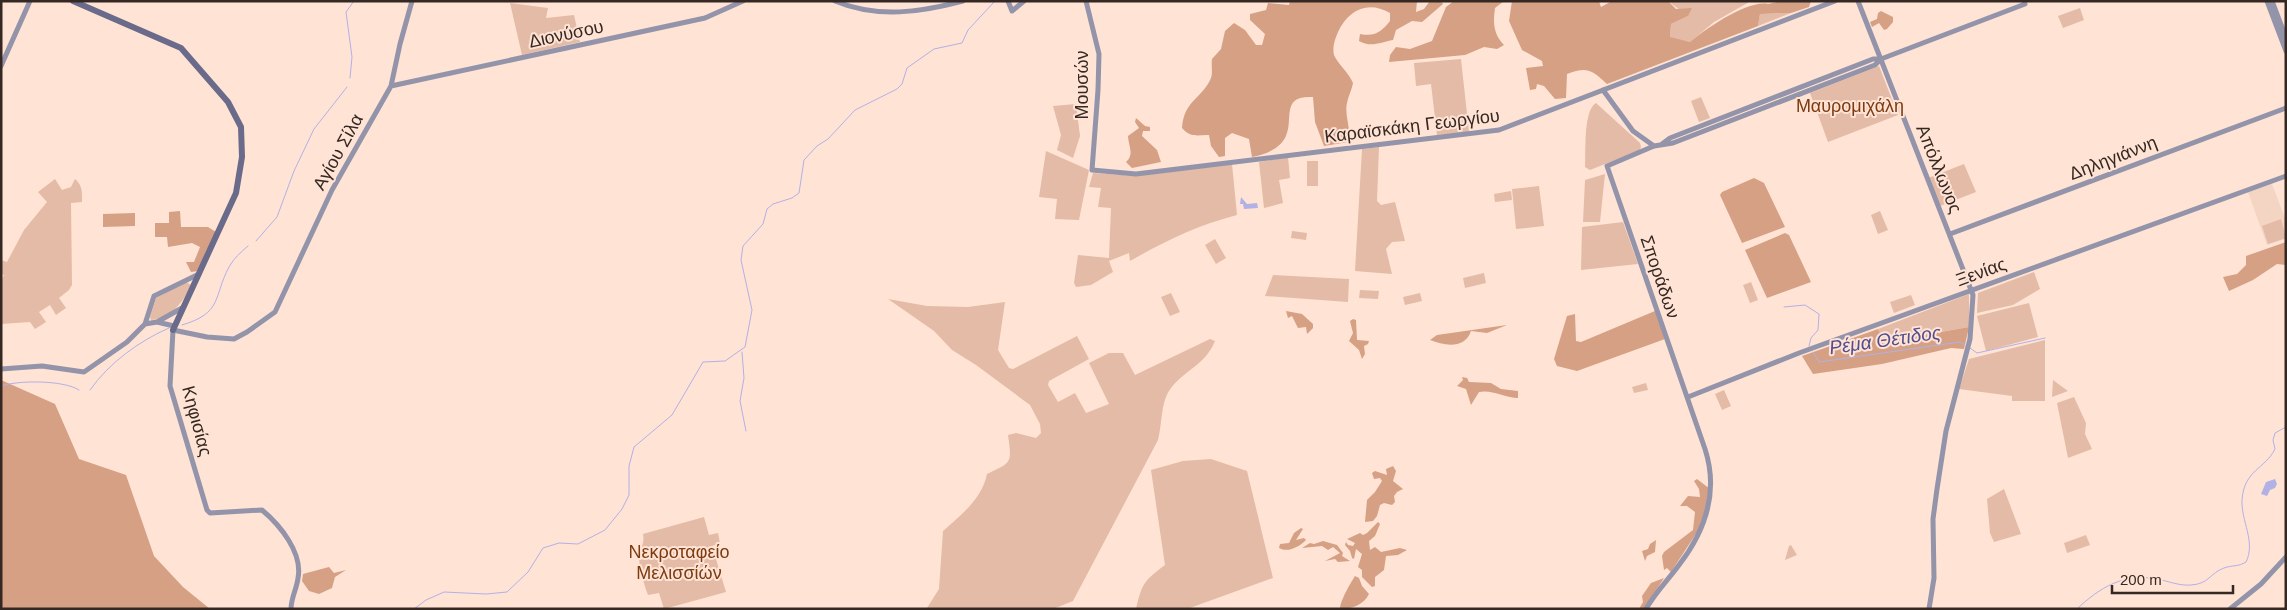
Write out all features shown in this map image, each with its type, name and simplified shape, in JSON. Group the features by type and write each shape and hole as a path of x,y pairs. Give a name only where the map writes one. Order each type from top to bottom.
{"main road":[{"name":"Κηφισίας","path":"74,1 181,48 228,102 238,119 243,140 237,189 173,328"}],"street":[{"path":"1,66 30,1"},
{"name":"Αγίου Σίλα","path":"173,328 215,338 234,339 275,312 332,190 391,86 412,1"},
{"name":"Διονύσου","path":"391,86 705,18 744,1"},
{"path":"836,1 865,10 895,14 963,1"},
{"path":"1008,1 1012,11 1024,1"},
{"name":"Μουσών","path":"1086,1 1098,54 1098,90 1092,170"},
{"name":"Καραϊσκάκη Γεωργίου","path":"1092,170 1136,174 1500,130 1834,1"},
{"name":"Απόλλωνος","path":"1858,1 1973,290"},
{"path":"2267,1 2284,39"},
{"path":"2272,1 2286,51"},
{"path":"1603,90 1605,96 1633,131 1654,146 1673,143 1867,68 1881,59 2024,3"},
{"name":"Δηληγιάννη","path":"1950,234 2286,108"},
{"name":"Σποράδων","path":"1646,609 1693,545 1707,516 1712,470 1607,166 1654,146"},
{"name":"Ξενίας","path":"1688,398 1799,353 2286,176"},
{"path":"1,369 42,366 84,372 128,342 145,324 152,298 199,274"},
{"path":"1929,609 1934,578 1933,519 1937,489 1946,431 1970,339 1973,290"},
{"path":"145,324 157,322 182,308"},
{"path":"157,322 173,328"},
{"name":"Κηφισίας","path":"173,328 170,386 208,512 262,510 286,537 298,562 298,578 291,609"},
{"path":"2230,609 2262,584 2286,557"}],"shaded area":[{"path":"1290,1 1417,1 1416,12 1424,9 1430,1 1441,1 1443,4 1422,22 1412,21 1396,30 1393,40 1376,44 1359,41 1360,34 1370,35 1381,31 1390,21 1390,13 1382,9 1367,7 1353,13 1342,24 1335,40 1333,52 1353,83 1346,108 1349,133 1348,142 1324,146 1315,122 1313,97 1302,97 1292,104 1288,131 1282,142 1275,148 1252,157 1249,139 1232,133 1225,138 1225,156 1219,157 1211,146 1209,135 1191,135 1182,128 1186,111 1211,78 1212,59 1221,49 1225,31 1234,23 1245,30 1256,45 1262,45 1265,34 1250,20 1250,14 1266,10 1268,3 1289,5"},
{"path":"1454,1 1504,1 1495,8 1494,18 1496,32 1504,45 1497,49 1484,47 1465,55 1389,62 1390,55 1396,47 1410,49 1432,41 1446,7"},
{"path":"1512,1 1599,1 1601,7 1612,1 1668,1 1676,9 1692,8 1688,16 1671,24 1670,37 1690,42 1727,17 1749,6 1782,1 1811,1 1809,7 1791,13 1760,14 1758,26 1607,84 1589,71 1580,70 1567,74 1566,98 1555,99 1544,86 1537,84 1536,89 1530,90 1526,68 1543,66 1542,61 1522,50 1509,21"},
{"path":"1881,11 1893,17 1893,22 1884,30 1879,23 1872,27 1870,22 1877,19 1878,13"},
{"path":"1136,118 1145,126 1150,127 1150,131 1143,131 1142,136 1157,150 1161,162 1132,168 1126,162 1131,153 1128,136 1139,128 1135,122"},
{"path":"1754,178 1764,183 1785,227 1742,243 1720,195 1722,192"},
{"path":"2272,184 2286,221 2286,239 2267,245 2248,192"},
{"path":"180,211 181,227 208,227 216,232 199,271 191,272 186,262 194,262 200,247 192,243 168,247 167,237 155,237 155,223 169,223 169,212"},
{"path":"135,213 135,226 103,227 103,214"},
{"path":"1785,233 1789,235 1811,282 1767,298 1745,250"},
{"path":"2286,242 2286,265 2277,264 2253,280 2229,291 2223,277 2237,274 2246,265 2246,256"},
{"path":"1286,311 1302,314 1313,324 1313,328 1307,334 1306,327 1298,328 1292,316 1288,318"},
{"path":"1655,311 1665,339 1577,371 1557,366 1554,359 1567,316 1575,314 1576,341 1581,342"},
{"path":"1356,320 1357,340 1369,341 1364,346 1365,354 1362,359 1359,350 1349,341 1353,333 1350,321"},
{"path":"1507,325 1487,333 1471,331 1464,341 1454,344 1442,344 1430,340 1437,335"},
{"path":"1969,327 1964,349 1951,348 1882,364 1813,374 1802,356 1878,329 1884,342"},
{"path":"1462,377 1467,378 1469,382 1491,383 1501,389 1518,391 1518,398 1484,391 1479,392 1471,405 1466,389 1457,386 1463,380"},
{"path":"1,380 55,404 79,459 126,475 154,556 183,587 210,609 1,609"},
{"path":"1393,466 1396,471 1393,481 1403,489 1394,496 1395,502 1392,505 1384,503 1380,505 1377,516 1373,521 1365,522 1367,500 1382,481 1380,478 1374,479 1372,473 1375,471 1387,475 1386,469"},
{"path":"1697,479 1710,489 1705,520 1671,572 1667,568 1664,570 1662,556 1664,552 1693,530 1695,512 1687,506 1680,506 1688,496 1700,497 1699,489 1694,481"},
{"path":"1378,522 1380,524 1375,536 1369,541 1370,550 1375,547 1381,552 1400,548 1407,550 1398,555 1386,556 1384,570 1375,577 1375,586 1372,587 1362,577 1362,570 1358,567 1362,554 1356,549 1354,559 1352,558 1350,551 1345,545 1346,542 1348,545 1353,546 1355,543 1347,539 1360,533 1363,535 1367,533"},
{"path":"1301,528 1303,529 1296,540 1304,538 1306,540 1303,543 1290,550 1279,548 1280,544 1289,543 1294,533"},
{"path":"1656,540 1655,552 1647,556 1645,561 1642,551 1648,549 1650,544"},
{"path":"1323,541 1337,545 1343,553 1342,556 1350,561 1338,562 1335,559 1325,561 1340,553 1333,547 1328,550 1322,546 1302,548 1310,543 1314,544"},
{"path":"329,567 334,573 346,570 335,577 332,588 319,594 309,591 302,581 303,574"},
{"path":"1355,576 1359,578 1362,586 1369,594 1357,606 1340,609 1343,597"},
{"path":"1664,578 1644,609 1639,609 1643,602 1642,596 1651,583"}],"green space":[{"path":"1668,1 1751,1 1714,22 1690,42 1670,38 1671,24 1688,16"},
{"path":"510,3 548,8 546,18 574,15 580,42 522,55"},
{"path":"2080,8 2084,20 2063,28 2058,16"},
{"path":"1791,13 1758,26 1760,14"},
{"path":"1461,59 1469,132 1437,135 1431,84 1416,86 1414,63"},
{"name":"Μαυρομιχάλη","path":"1879,66 1898,115 1828,142 1810,93"},
{"path":"1701,97 1710,118 1699,122 1691,101"},
{"path":"1596,103 1640,143 1641,147 1640,150 1590,170 1585,167 1586,132 1589,114"},
{"path":"1076,104 1080,136 1073,158 1057,150 1061,135 1053,106"},
{"path":"1379,147 1377,201 1381,205 1395,202 1405,241 1392,242 1386,249 1392,274 1355,271 1362,149"},
{"path":"1046,151 1089,170 1079,220 1055,219 1057,199 1039,197"},
{"path":"1288,157 1290,178 1279,180 1283,203 1264,208 1259,162"},
{"path":"1307,161 1318,161 1318,186 1307,186"},
{"path":"1232,164 1237,215 1182,234 1130,261 1129,253 1109,261 1113,272 1091,285 1076,287 1074,283 1078,255 1109,258 1111,208 1098,207 1101,188 1089,187 1093,173 1136,176"},
{"path":"1964,164 1976,192 1940,206 1928,178"},
{"path":"1605,174 1600,222 1583,222 1585,180"},
{"path":"55,179 62,190 71,187 75,179 81,187 82,193 82,202 71,203 72,285 59,298 66,308 56,315 50,305 39,312 46,322 35,329 30,322 1,324 1,280 4,275 1,274 1,260 7,262 24,230 47,202 38,192"},
{"path":"1539,186 1544,226 1516,229 1512,189"},
{"path":"1511,191 1512,200 1495,202 1494,194"},
{"path":"1880,211 1888,230 1878,234 1871,215"},
{"path":"2281,219 2286,238 2268,244 2262,226"},
{"path":"1623,222 1638,264 1581,270 1582,227"},
{"path":"1292,231 1307,233 1306,240 1291,238"},
{"path":"1215,239 1226,258 1216,264 1205,245"},
{"path":"2034,272 2040,289 2013,305 1977,313 1978,293"},
{"path":"1484,273 1486,283 1465,288 1463,278"},
{"path":"1273,275 1349,279 1348,302 1265,296"},
{"path":"186,282 191,285 181,303 171,313 151,320 150,317 156,298"},
{"path":"1751,282 1758,300 1750,303 1743,285"},
{"path":"1360,290 1379,291 1378,299 1359,298"},
{"path":"1171,293 1180,312 1170,316 1161,297"},
{"path":"1420,293 1422,301 1405,305 1403,297"},
{"path":"1969,294 1969,327 1883,342 1878,329"},
{"path":"1911,295 1915,305 1894,313 1890,302"},
{"path":"888,299 927,306 968,307 1005,302 998,350 1009,368 1013,369 1077,336 1089,359 1049,381 1048,385 1058,402 1075,393 1086,413 1109,404 1089,363 1109,353 1123,353 1135,375 1210,339 1215,341 1206,356 1175,384 1166,396 1158,440 1073,601 1053,609 927,608 939,589 943,531 964,513 976,499 987,474 1006,464 1010,457 1008,435 1016,433 1036,438 1041,433 1040,424 1030,405 976,365 952,350 934,331"},
{"path":"2029,303 2038,337 1986,351 1977,316"},
{"path":"2045,340 2045,401 2012,401 2012,396 1959,389 1969,359"},
{"path":"2053,380 2068,391 2052,397"},
{"path":"1646,383 1648,390 1634,393 1632,387"},
{"path":"1724,390 1731,406 1722,410 1715,394"},
{"path":"2074,397 2086,423 2085,434 2092,449 2068,458 2057,403"},
{"path":"1211,459 1247,471 1273,578 1187,609 1136,609 1145,583 1165,565 1151,470 1183,461"},
{"path":"2004,489 2021,534 1994,542 1990,533 1987,499"},
{"name":"Νεκροταφείο Μελισσίών","path":"704,517 709,535 718,533 720,543 712,546 726,592 664,609 659,593 648,595 643,581 639,556 643,534"},
{"path":"2086,535 2090,545 2067,553 2064,543"},
{"path":"1791,545 1797,555 1785,560 1789,546"}],"water":[{"path":"1241,197 1247,204 1257,203 1258,208 1244,209 1243,204 1240,204"},
{"path":"2275,479 2277,484 2275,488 2270,490 2267,496 2261,494 2266,482"}],"waterway":[{"path":"350,78 352,57 346,12 354,1"},
{"path":"414,609 426,600 444,592 486,594 507,592 528,572 543,548 559,543 578,544 605,530 622,509 629,495 629,466 634,447 672,415 703,362 725,361 745,347 752,310 741,260 743,246 763,224 767,209 773,204 792,198 799,193 804,160 817,146 828,139 855,110 897,89 902,84 907,68 934,49 962,43 968,30 995,1"},
{"path":"256,241 277,217 294,171 314,129 347,87"},
{"path":"182,325 195,320 211,309 229,267 235,258 248,246"},
{"name":"Ρέμα Θέτιδος","path":"1784,307 1805,305 1819,314 1818,330 1811,338 1809,346"},
{"path":"90,390 106,371 125,354 147,339 169,328"},
{"name":"Ρέμα Θέτιδος","path":"1970,348 1977,353 2045,338"},
{"name":"Ρέμα Θέτιδος","path":"1813,352 1819,362 1960,342 1965,345"},
{"path":"742,352 744,378 740,401 746,431"},
{"path":"1,386 41,382 63,384 79,390"},
{"path":"2077,609 2104,588 2123,580 2145,578 2191,585 2202,583 2219,570 2246,562 2249,554 2249,539 2242,508 2244,490 2251,476 2271,456 2275,449 2273,440 2275,433 2286,427"}]}
